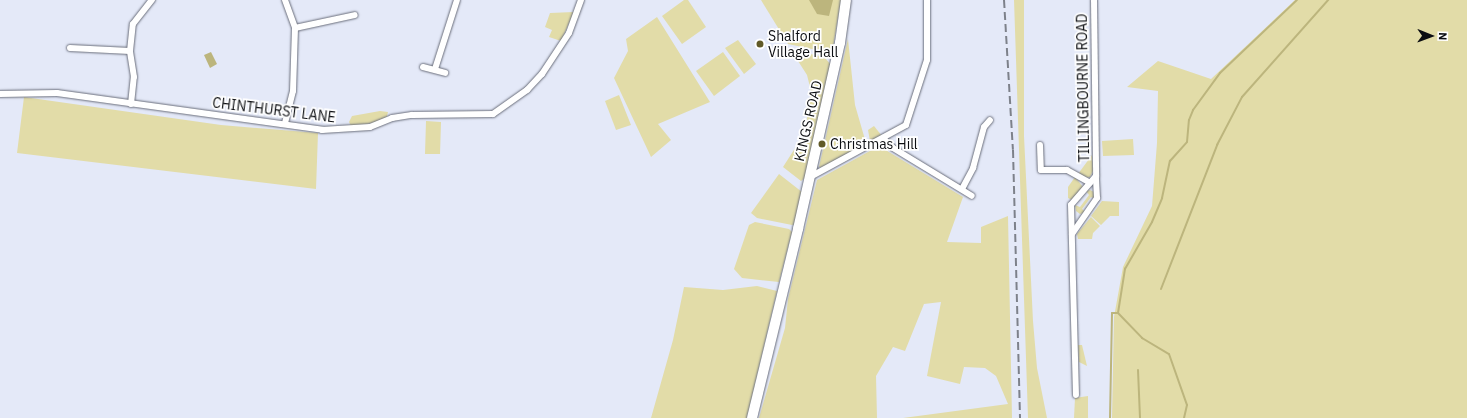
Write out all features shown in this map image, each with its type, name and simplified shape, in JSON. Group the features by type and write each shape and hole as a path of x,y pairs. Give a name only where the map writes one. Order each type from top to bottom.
{"main road":[{"name":"KINGS ROAD","path":"810,177 840,43 846,0"},
{"path":"752,418 810,177"}],"street":[{"path":"131,104 134,77 130,51 133,24 152,0"},
{"path":"285,0 295,28 293,91 285,124"},
{"path":"435,69 457,0"},
{"name":"CHINTHURST LANE","path":"0,94 57,94 322,130 370,127 392,118 412,115 493,114 514,100 542,74 569,33 581,0"},
{"path":"810,177 906,125 916,99 927,54 927,0"},
{"name":"TILLINGBOURNE ROAD","path":"1072,234 1097,198 1094,0"},
{"path":"295,28 354,15"},
{"path":"70,48 130,51"},
{"path":"423,68 435,69 445,73"},
{"path":"962,189 973,168 984,127 990,120"},
{"path":"882,138 893,148 972,196"},
{"path":"1040,145 1041,170 1067,170 1090,183"},
{"name":"TILLINGBOURNE ROAD","path":"1076,396 1071,205 1096,176"}],"shaded area":[{"path":"684,0 688,0 706,27 682,44 662,16"},
{"path":"761,0 841,0 833,47 826,52 788,44"},
{"path":"809,0 833,0 829,16 817,14"},
{"path":"1014,0 1024,0 1024,136 1033,321 1037,368 1047,418 1028,418"},
{"path":"1295,0 1467,0 1467,418 1112,418 1114,317 1123,267 1152,206 1157,143 1158,91 1127,87 1158,61 1211,79"},
{"path":"574,12 561,41 549,37 552,30 545,27 550,13"},
{"path":"657,17 710,102 658,124 671,140 651,157 614,78 628,51 626,39"},
{"path":"848,39 855,105 866,143 863,148 823,168 819,167"},
{"path":"738,40 756,64 744,74 725,48"},
{"path":"791,50 820,56 826,59 831,65 805,178 801,181 783,167 799,142 806,126 811,91 807,75"},
{"path":"211,52 217,64 210,68 204,55"},
{"path":"723,52 740,76 714,96 696,71"},
{"path":"619,95 631,125 616,130 605,101"},
{"path":"24,97 221,125 318,133 316,189 17,153"},
{"path":"380,111 388,112 386,120 357,126 351,126 349,122 352,116"},
{"path":"426,121 441,122 440,154 425,154"},
{"path":"874,126 882,136 870,141 868,130"},
{"path":"1133,139 1134,155 1103,156 1102,141"},
{"path":"879,146 963,197 947,242 981,243 981,227 1008,216 1012,418 903,418 1008,404 996,376 985,368 964,367 960,384 927,376 941,302 924,304 905,351 893,347 876,376 877,418 759,418 785,328 788,299 817,180"},
{"path":"1092,155 1093,171 1090,177 1084,178 1078,174"},
{"path":"779,174 802,192 795,224 792,225 757,218 751,213"},
{"path":"1075,177 1083,187 1072,200 1068,198 1068,187"},
{"path":"1090,190 1094,192 1095,199 1091,197 1082,209 1086,212 1080,214 1076,211 1075,205 1080,207 1089,195 1086,191"},
{"path":"1102,201 1119,202 1119,216 1110,216 1101,225 1091,216"},
{"path":"1091,217 1100,226 1093,233 1092,239 1078,239 1077,234"},
{"path":"755,222 789,229 792,232 779,282 742,278 734,269 749,225"},
{"path":"757,286 777,291 747,418 651,418 673,340 684,287 723,290"},
{"path":"1078,345 1082,345 1087,366 1079,362"},
{"path":"1088,396 1088,418 1074,418 1075,398"}],"waterway":[{"path":"1118,313 1125,269 1152,222 1162,198 1170,161 1187,142 1189,120 1193,110 1220,73 1297,0"},
{"path":"1161,289 1217,145 1242,97 1328,0"},
{"path":"1110,418 1112,313 1118,313"},
{"path":"1118,313 1142,338 1169,354 1187,405 1184,418"},
{"path":"1138,370 1140,418"}],"railway":[{"path":"1004,0 1013,150 1020,418"}],"place":[{"name":"Shalford Village Hall","path":"760,44"},
{"name":"Christmas Hill","path":"822,144"}]}
